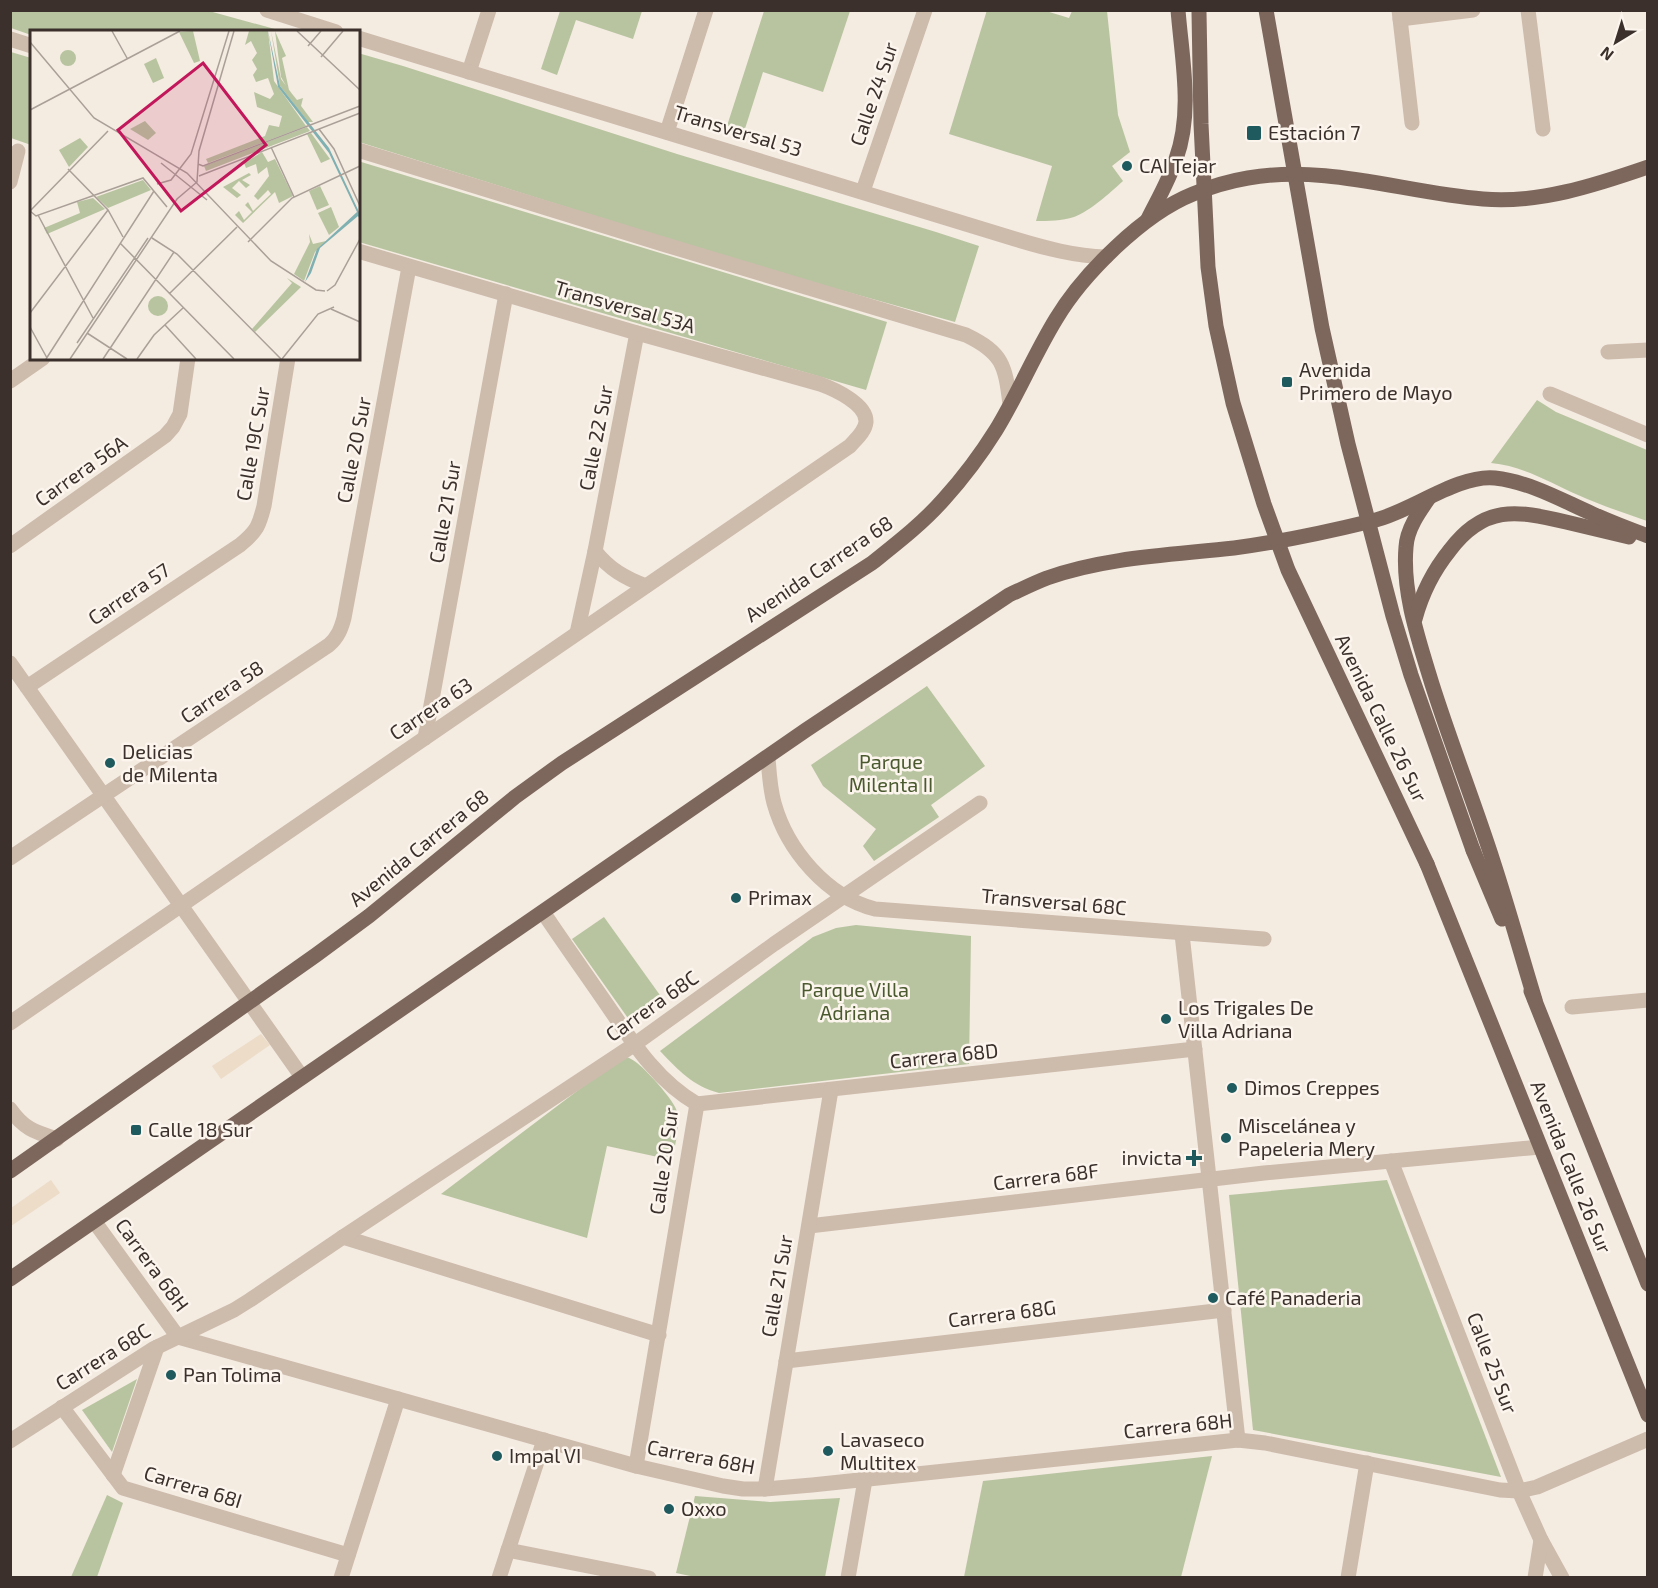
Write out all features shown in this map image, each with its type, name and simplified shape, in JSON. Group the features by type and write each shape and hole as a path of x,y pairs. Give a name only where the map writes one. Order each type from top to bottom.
{"main road":[{"path":"1145,223 1176,160 1182,138 1186,101 1178,10"},
{"name":"Avenida Calle 26 Sur","path":"1266,10 1322,328 1348,444 1394,616 1412,675 1473,850 1647,1284"},
{"name":"Avenida Calle 26 Sur","path":"1199,11 1201,124 1208,267 1216,326 1233,403 1254,475 1288,570 1427,864 1647,1415"},
{"name":"Avenida Carrera 68","path":"10,1171 250,1003 369,916 515,797 562,763 872,563 909,534 944,500 996,429 1054,321 1070,297 1106,257 1145,223 1167,208 1191,195 1248,178 1277,175 1313,175 1351,179 1439,194 1485,200 1506,200 1578,188 1647,168"},
{"path":"10,1279 768,757 1009,595 1046,578 1124,560 1276,542 1346,527 1380,519 1471,480 1493,478 1519,483 1545,492 1647,536"},
{"path":"1429,497 1412,527 1406,544 1406,576 1414,622 1453,747 1493,861 1535,1000"},
{"path":"1414,622 1425,588 1442,559 1468,530 1491,517 1507,513 1521,513 1647,542"}],"street":[{"path":"267,10 330,30"},
{"path":"469,72 489,10"},
{"path":"667,132 706,10"},
{"name":"Calle 24 Sur","path":"863,191 925,10"},
{"path":"1412,123 1400,15 1473,10"},
{"path":"1528,10 1543,129"},
{"path":"10,39 30,45"},
{"name":"Transversal 53","path":"360,39 1061,252 1106,257"},
{"path":"10,182 20,151"},
{"path":"360,151 966,335 993,351 1000,360 1008,385 1010,404"},
{"name":"Transversal 53A","path":"360,252 827,386 856,404 863,412 866,422"},
{"name":"Calle 20 Sur","path":"336,639 344,618 409,267"},
{"name":"Calle 21 Sur","path":"425,738 506,294"},
{"name":"Calle 22 Sur","path":"577,633 596,551 637,333"},
{"path":"1608,352 1647,350"},
{"path":"10,381 40,360"},
{"name":"Carrera 56A","path":"10,546 165,436 180,414 188,360"},
{"name":"Calle 19C Sur","path":"254,534 264,506 288,360"},
{"path":"1550,394 1647,435"},
{"name":"Carrera 63","path":"10,1023 849,446 864,429 866,422"},
{"name":"Carrera 57","path":"27,687 254,534"},
{"path":"596,551 608,567 646,586"},
{"name":"Carrera 58","path":"10,858 336,639"},
{"path":"10,663 302,1077"},
{"path":"768,757 769,780 774,804 783,827 811,869 844,897"},
{"name":"Carrera 68C","path":"10,1442 157,1347 250,1300 634,1044 774,944 980,803"},
{"name":"Transversal 68C","path":"844,897 861,906 875,909 1264,939"},
{"name":"Calle 20 Sur","path":"543,912 652,1067 684,1096 697,1104 636,1466"},
{"path":"1182,934 1238,1440"},
{"path":"1572,1007 1647,1000"},
{"name":"Carrera 68D","path":"697,1104 1195,1049"},
{"name":"Calle 21 Sur","path":"765,1489 831,1090"},
{"path":"10,1109 18,1120 33,1131 57,1139"},
{"name":"Carrera 68F","path":"809,1226 1209,1179 1540,1147"},
{"name":"Calle 25 Sur","path":"1391,1161 1519,1491 1541,1540 1562,1578"},
{"name":"Carrera 68H","path":"94,1221 178,1337 636,1466 723,1486 765,1489 1238,1440 1265,1443 1500,1490 1519,1491 1537,1487 1647,1439"},
{"path":"343,1237 659,1335"},
{"name":"Carrera 68G","path":"786,1361 1224,1310"},
{"path":"113,1475 157,1347"},
{"path":"341,1578 398,1399"},
{"name":"Carrera 68I","path":"62,1407 123,1488 348,1555"},
{"path":"499,1578 544,1440"},
{"path":"1348,1578 1367,1463"},
{"path":"848,1578 865,1480"},
{"path":"1535,1578 1541,1540"},
{"path":"508,1550 649,1578"}],"green space":[{"path":"560,10 642,11 633,39 576,20 557,75 541,69"},
{"path":"987,10 1046,11 1069,18 1072,11 1107,11 1118,115 1130,152 1112,166 1123,181 1093,206 1074,217 1036,221 1052,166 949,134"},
{"path":"11,11 209,11 278,30 30,30 30,35 11,28"},
{"path":"764,11 850,11 823,92 763,72 743,135 726,129"},
{"path":"11,52 30,58 30,145 11,138"},
{"path":"360,54 979,246 955,322 761,268 360,142"},
{"path":"360,162 887,322 866,390 360,242"},
{"path":"1537,400 1556,412 1647,450 1647,521 1595,502 1536,475 1514,467 1491,463"},
{"name":"Parque Milenta II","path":"927,686 985,766 931,805 939,817 874,861 863,846 876,829 823,786 811,765"},
{"path":"604,917 662,998 630,1021 572,939"},
{"name":"Parque Villa Adriana","path":"856,925 971,936 969,1064 719,1093 694,1082 660,1051 813,937 836,928"},
{"path":"622,1057 636,1062 671,1100 678,1118 676,1142 672,1160 607,1146 587,1238 441,1194"},
{"path":"1387,1180 1501,1477 1253,1430 1229,1195"},
{"path":"137,1379 112,1452 82,1410"},
{"path":"1212,1456 1181,1577 964,1577 983,1481"},
{"path":"107,1495 123,1503 97,1577 71,1577"},
{"path":"695,1496 770,1502 840,1498 825,1577 700,1578 676,1573"}],"shaded area":[{"path":"261,1034 270,1045 221,1079 212,1066"},
{"path":"51,1180 60,1193 11,1226 11,1208"}],"place":[{"name":"Estación 7","path":"1254,133"},
{"name":"CAI Tejar","path":"1127,166"},
{"name":"Avenida Primero de Mayo","path":"1287,382"},
{"name":"Delicias de Milenta","path":"110,763"},
{"name":"Primax","path":"736,898"},
{"name":"Los Trigales De Villa Adriana","path":"1166,1019"},
{"name":"Dimos Creppes","path":"1232,1088"},
{"name":"Calle 18 Sur","path":"136,1130"},
{"name":"Miscelánea y Papeleria Mery","path":"1226,1138"},
{"name":"invicta","path":"1194,1158"},
{"name":"Café Panaderia","path":"1213,1298"},
{"name":"Pan Tolima","path":"171,1375"},
{"name":"Lavaseco Multitex","path":"828,1451"},
{"name":"Impal VI","path":"497,1456"},
{"name":"Oxxo","path":"669,1509"}]}
